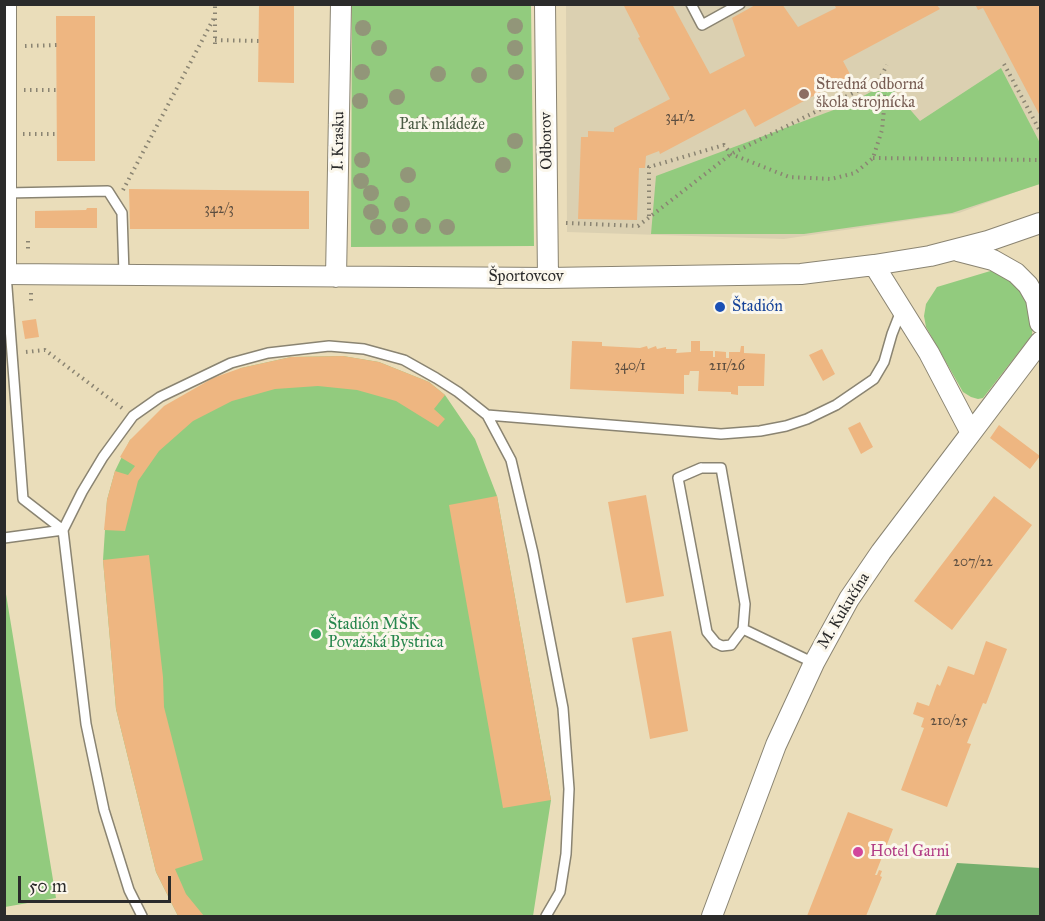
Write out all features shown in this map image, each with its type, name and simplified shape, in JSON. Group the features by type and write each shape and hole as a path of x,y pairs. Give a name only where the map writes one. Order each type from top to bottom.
{"street":[{"path":"5,274 6,4"},
{"name":"I. Krasku","path":"336,277 341,4"},
{"name":"Odborov","path":"545,4 548,278"},
{"name":"Športovcov","path":"5,274 548,278 801,274 874,266 953,250 1041,223"},
{"path":"953,250 993,260 1016,273 1028,285 1036,300 1041,323"},
{"path":"874,266 934,362 971,433"},
{"name":"M. Kukučína","path":"712,916 776,746 814,663 849,599 1041,342"}],"lane":[{"path":"691,4 702,25 740,4"},
{"path":"6,193 108,191 122,213 124,274"},
{"path":"5,274 23,499 63,530"},
{"path":"487,416 721,434 786,426 836,405 874,379 885,362 901,310"},
{"path":"142,916 129,890 104,810 86,724 63,530 103,457 133,416 160,397 231,363 268,353 329,346 364,349 404,360 458,392 487,416 511,460 533,553 563,708 569,789 566,854 560,892 546,916"},
{"path":"701,468 720,468 745,604 743,629 731,645 722,646 716,643 707,632 678,478 701,468"},
{"path":"4,538 63,530"},
{"path":"743,629 814,663"}],"path":[{"path":"215,4 214,42 259,41"},
{"path":"117,205 127,180 215,16"},
{"path":"6,46 57,45"},
{"path":"1004,64 1041,131"},
{"path":"574,223 638,225 731,154 879,80 887,65"},
{"path":"649,217 649,167 724,145 731,154 789,177 831,179 855,173 873,158 882,130 885,99 879,80"},
{"path":"6,90 57,90"},
{"path":"6,134 57,134"},
{"path":"873,158 1041,160"},
{"path":"28,241 28,250"},
{"path":"31,292 31,305"},
{"path":"13,353 45,350 133,416"}],"shaded area":[{"name":"Stredná odborná škola strojnícka","path":"566,5 1040,5 1040,183 959,213 784,239 567,232"}],"green space":[{"name":"Park mládeže","path":"352,5 531,5 534,246 351,247"},
{"path":"1001,68 1040,143 1040,184 952,213 804,234 651,234 656,176 847,105 887,83 920,121"},
{"path":"997,269 1023,291 1033,323 1032,335 983,398 978,399 963,392 926,327 924,316 926,304 937,287"},
{"name":"Štadión MŠK Považská Bystrica","path":"343,356 379,362 429,382 445,395 475,439 497,496 551,800 533,916 178,916 156,872 116,709 103,560 107,500 115,471 130,440 241,368 291,357"},
{"path":"5,588 56,898 4,907"},
{"path":"957,863 1040,868 1040,916 935,916"}],"building":[{"path":"259,4 294,4 294,83 258,82"},
{"path":"623,4 672,4 710,74 745,56 732,18 757,4 782,4 798,27 836,8 834,4 936,4 940,9 843,61 851,76 755,127 745,109 660,154 659,151 646,156 645,168 639,168 637,220 578,219 581,137 588,137 588,131 614,132 614,128 670,99"},
{"path":"975,4 1040,4 1040,116 983,8 978,10"},
{"path":"56,16 95,16 95,161 57,161"},
{"path":"129,189 309,191 309,229 130,229"},
{"path":"97,208 97,228 35,228 35,211 86,210"},
{"path":"36,319 39,337 25,339 22,321"},
{"path":"572,341 602,342 602,346 640,348 647,346 648,349 656,346 657,349 666,347 666,349 677,349 676,353 691,352 691,341 700,341 700,351 713,351 713,357 715,357 715,351 726,352 726,358 729,358 729,352 740,352 741,346 744,346 744,353 765,354 764,386 738,386 738,395 731,394 731,392 698,391 699,371 690,371 689,375 684,375 684,394 570,389"},
{"path":"822,349 835,374 823,381 809,355"},
{"path":"343,356 379,362 429,382 445,395 434,409 445,419 438,427 396,401 357,390 318,386 275,389 232,401 193,421 159,451 138,481 125,531 104,530 107,500 115,471 128,475 135,466 120,457 130,440 164,406 213,378 241,368 291,357"},
{"path":"860,422 873,447 861,454 848,428"},
{"path":"999,425 1040,456 1030,469 990,438"},
{"path":"646,495 664,596 626,603 608,502"},
{"path":"497,496 551,800 503,808 449,505"},
{"path":"994,496 1032,525 952,630 914,601"},
{"path":"149,555 163,677 164,707 203,860 175,869 186,894 204,916 178,916 156,872 116,709 103,560"},
{"path":"671,631 688,731 650,739 632,638"},
{"path":"986,641 1007,649 986,704 983,703 967,743 971,744 947,807 901,790 924,728 921,727 924,718 913,714 917,702 929,706 937,684 940,686 948,666 974,675"},
{"name":"Hotel Garni","path":"848,812 893,829 875,875 879,870 882,871 880,876 882,877 866,916 807,916"}],"place":[{"name":"Stredná odborná škola strojnícka","path":"804,94"},
{"name":"Štadión","path":"720,307"},
{"name":"Štadión MŠK Považská Bystrica","path":"316,634"},
{"name":"Hotel Garni","path":"858,852"}]}
